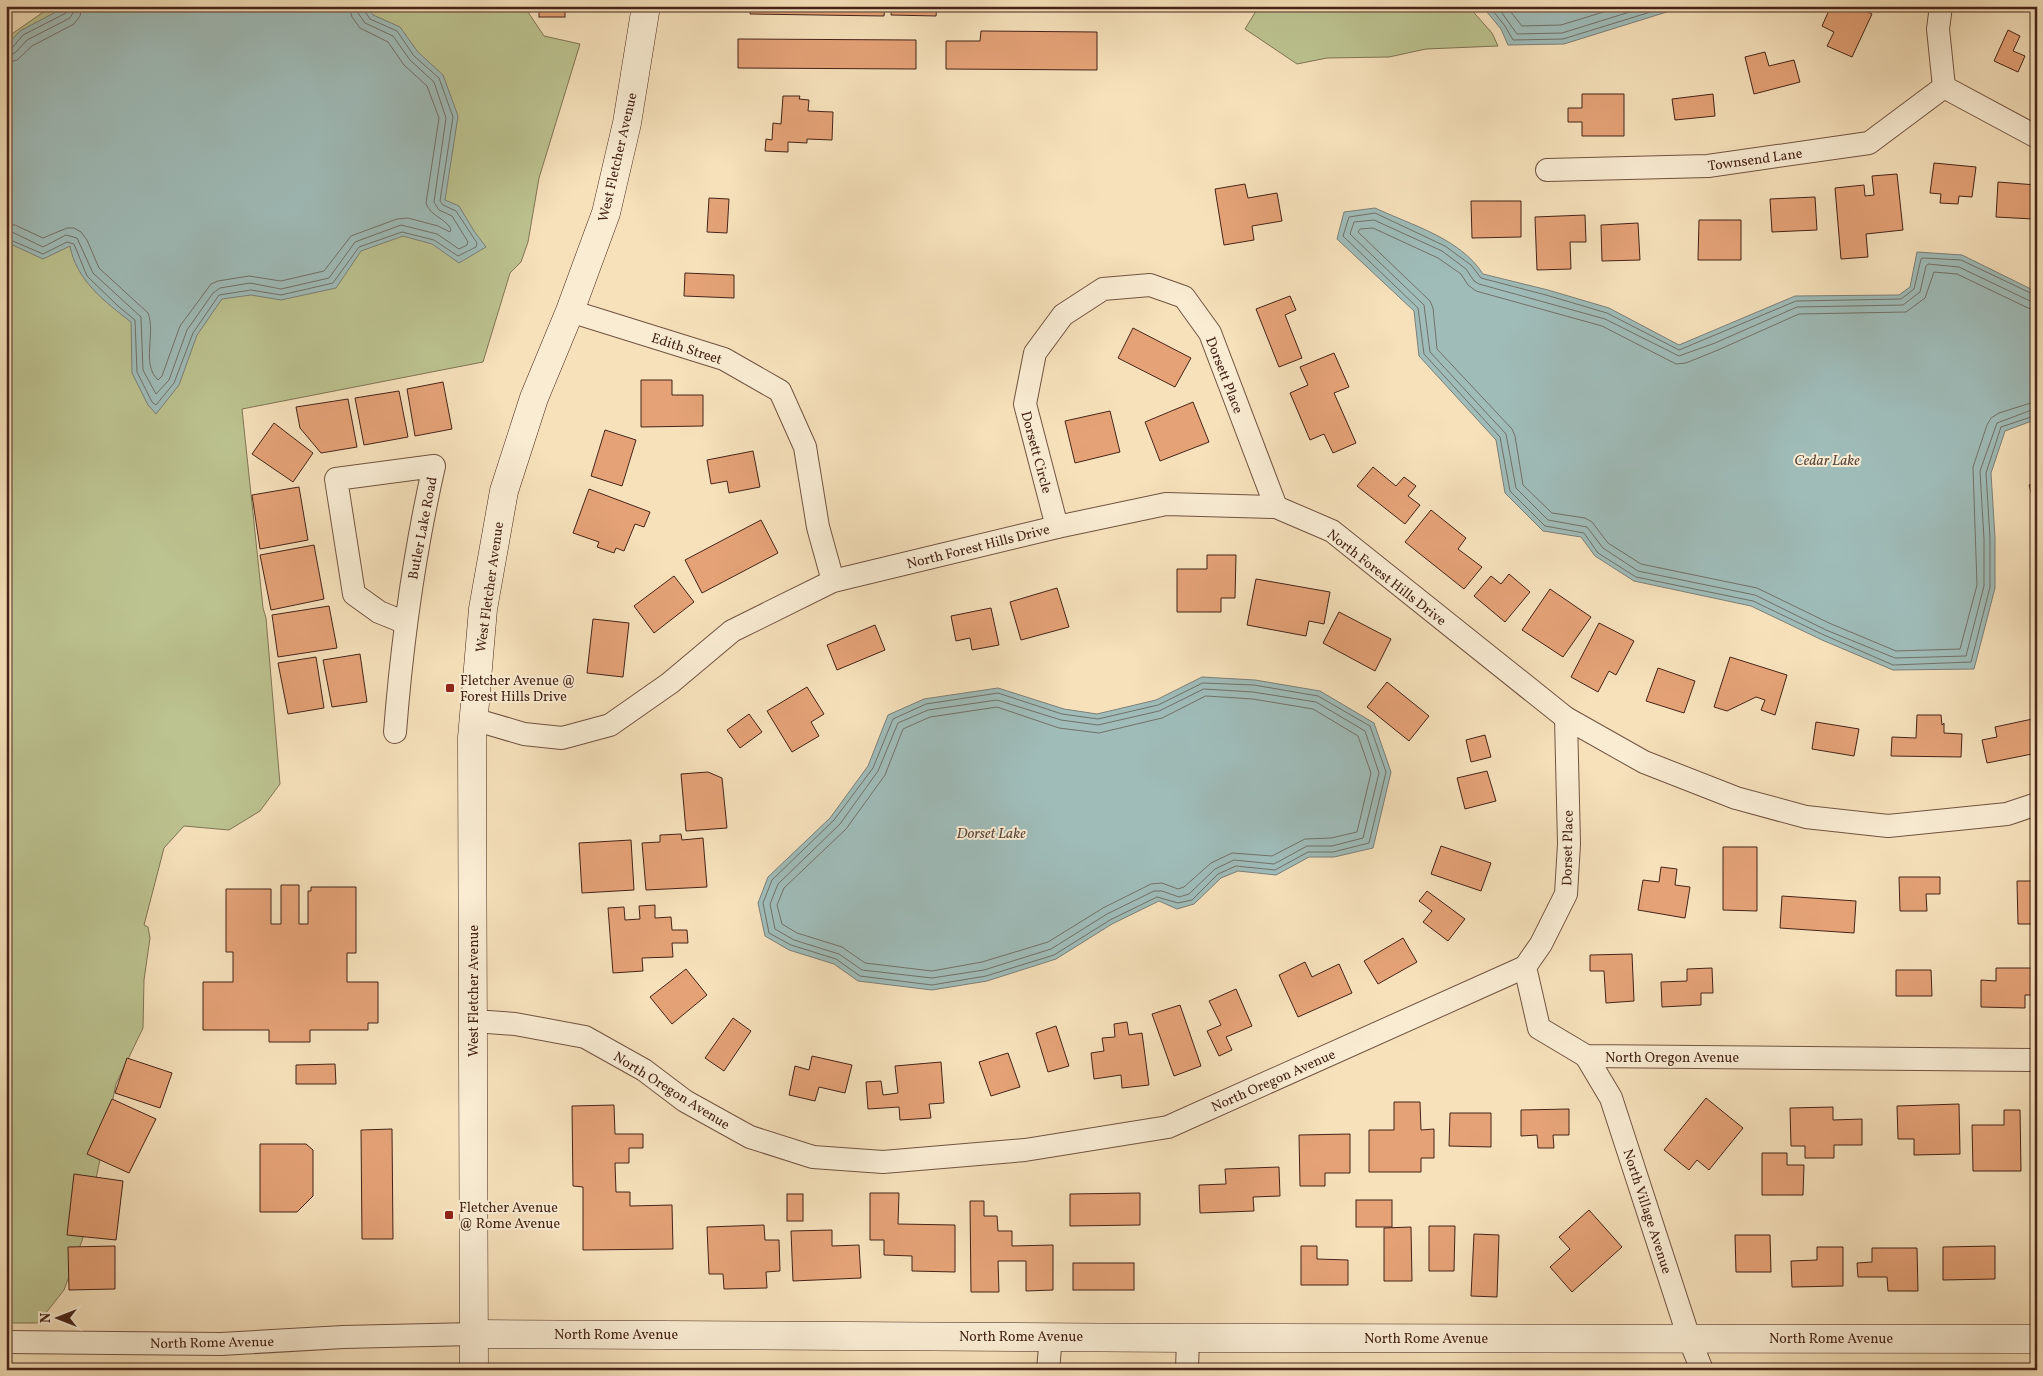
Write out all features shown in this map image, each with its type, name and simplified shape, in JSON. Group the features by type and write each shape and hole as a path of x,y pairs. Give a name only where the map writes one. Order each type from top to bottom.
{"street":[{"name":"West Fletcher Avenue","path":"474,1370 473,719 483,609 504,491 534,398 570,311 608,204 627,123 646,6"},
{"path":"1941,6 1938,29 1944,87 2037,137"},
{"name":"Townsend Lane","path":"1547,170 1708,166 1869,143 1944,87"},
{"name":"Dorsett Place","path":"1103,289 1150,285 1184,297 1210,334 1276,507"},
{"name":"Dorsett Circle","path":"1057,527 1025,404 1035,353 1063,315 1103,289"},
{"name":"Edith Street","path":"570,311 724,359 780,390 805,447 818,527 833,581"},
{"name":"Butler Lake Road","path":"395,732 406,623 420,535 434,466 336,480 354,594 379,612 406,623"},
{"name":"North Forest Hills Drive","path":"473,719 524,734 562,738 610,725 670,683 732,631 833,581 1057,527 1166,504 1276,507 1332,531 1566,718 1644,762 1736,798 1806,817 1888,826 2007,814 2037,804"},
{"name":"Dorset Place","path":"1525,967 1541,944 1566,894 1569,844 1566,718"},
{"name":"North Oregon Avenue","path":"474,1021 515,1024 585,1038 644,1070 685,1101 750,1137 813,1157 883,1162 1025,1150 1168,1127 1525,967 1540,1028 1586,1056 2037,1060"},
{"name":"North Village Avenue","path":"1586,1056 1611,1098 1689,1338 1702,1370"},
{"name":"North Rome Avenue","path":"6,1342 221,1344 343,1337 474,1334 1188,1338 2037,1339"},
{"path":"1048,1370 1051,1336"},
{"path":"1187,1370 1188,1338"}],"green space":[{"path":"52,6 524,6 544,36 580,44 539,178 528,242 521,262 510,273 483,362 242,409 263,608 266,618 280,784 260,811 229,830 184,826 164,848 144,925 148,927 150,938 144,980 143,1028 116,1084 84,1235 64,1290 38,1323 6,1323 6,38"},
{"path":"1259,6 1468,6 1492,33 1498,46 1426,49 1389,57 1327,58 1297,64 1245,29"}],"water":[{"path":"67,6 367,6 373,15 400,27 418,52 443,75 458,116 445,200 459,206 486,247 459,263 432,244 403,236 361,251 336,288 281,300 251,295 222,299 197,335 179,385 156,414 148,405 132,373 131,322 102,298 85,280 73,258 70,246 43,259 6,242 6,46 20,31"},
{"path":"1482,6 1686,6 1564,44 1508,45 1501,29"},
{"name":"Cedar Lake","path":"1375,208 1448,242 1461,251 1483,274 1609,308 1679,345 1795,296 1899,295 1910,287 1917,252 1962,255 2037,292 2037,419 2005,431 1991,473 1995,538 1995,588 1974,669 1893,670 1822,640 1751,606 1634,581 1595,556 1581,537 1543,531 1505,493 1496,440 1419,356 1414,311 1337,239 1344,212"},
{"name":"Dorset Lake","path":"1202,677 1255,680 1320,691 1374,723 1391,772 1373,848 1334,857 1309,857 1276,875 1238,871 1221,878 1194,904 1177,909 1159,901 1112,924 1056,959 987,981 932,990 858,981 834,964 789,950 765,936 758,903 768,877 830,818 868,766 888,715 924,699 998,688 1064,709 1097,714 1156,700"}],"building":[{"path":"539,6 565,6 565,17 539,17"},
{"path":"727,6 749,6 749,10 726,9"},
{"path":"751,6 885,6 884,16 750,14"},
{"path":"892,6 937,6 936,16 891,15"},
{"path":"1831,6 1861,6 1860,8 1872,14 1852,57 1827,46 1834,32 1822,26"},
{"path":"2008,30 2020,36 2013,51 2025,56 2018,72 1994,61"},
{"path":"981,31 1097,32 1097,70 946,69 946,41 980,41"},
{"path":"738,39 916,40 916,69 738,68"},
{"path":"1765,52 1769,66 1794,60 1800,82 1754,94 1745,57"},
{"path":"1582,94 1624,94 1624,136 1582,136 1582,122 1568,122 1568,108 1582,108"},
{"path":"1713,94 1715,116 1675,120 1672,99"},
{"path":"783,96 800,96 799,99 809,100 808,111 833,112 832,140 807,139 807,143 788,142 788,152 765,151 766,139 772,140 773,123 781,124"},
{"path":"1934,163 1976,167 1972,197 1959,196 1958,204 1940,203 1941,194 1930,193"},
{"path":"1897,174 1903,230 1866,234 1868,257 1841,259 1835,188 1864,185 1865,196 1874,195 1872,176"},
{"path":"1998,182 2036,185 2033,219 1996,217"},
{"path":"1245,184 1248,198 1277,193 1282,221 1252,226 1254,240 1224,245 1215,189"},
{"path":"1815,197 1817,230 1772,232 1770,199"},
{"path":"709,198 729,199 727,233 707,232"},
{"path":"1471,201 1521,201 1521,237 1472,238"},
{"path":"1585,215 1586,242 1570,242 1571,269 1537,270 1535,217"},
{"path":"1699,220 1741,220 1741,260 1698,260"},
{"path":"1638,223 1640,260 1602,261 1601,225"},
{"path":"685,273 734,275 734,298 684,296"},
{"path":"1290,296 1296,310 1285,315 1302,358 1279,367 1256,309"},
{"path":"1133,328 1191,358 1175,387 1118,358"},
{"path":"1334,353 1349,387 1334,393 1356,443 1333,453 1324,434 1310,440 1290,393 1308,385 1300,367"},
{"path":"641,380 672,380 672,395 703,395 703,426 641,427"},
{"path":"443,382 452,429 415,436 407,389"},
{"path":"399,391 408,437 364,445 355,398"},
{"path":"348,399 357,447 321,453 300,428 296,407"},
{"path":"1193,402 1209,442 1160,461 1145,422"},
{"path":"1110,411 1120,452 1075,463 1065,421"},
{"path":"274,423 313,453 293,482 252,454"},
{"path":"605,430 636,440 622,486 591,476"},
{"path":"753,451 760,487 729,493 727,481 711,484 707,460"},
{"path":"1373,467 1396,486 1404,477 1416,486 1408,496 1420,505 1405,524 1357,486"},
{"path":"2037,483 2037,515 2029,485"},
{"path":"299,487 308,540 260,549 252,495"},
{"path":"589,489 650,512 644,527 635,524 624,551 616,548 614,553 597,547 599,542 573,533"},
{"path":"1431,510 1466,538 1458,549 1482,567 1464,589 1405,542"},
{"path":"761,520 778,553 702,593 685,560"},
{"path":"314,545 324,599 271,610 260,555"},
{"path":"1207,555 1236,555 1235,598 1221,598 1221,612 1177,612 1177,569 1207,569"},
{"path":"1509,574 1530,592 1505,622 1474,596 1491,576 1501,584"},
{"path":"674,576 694,602 654,633 634,606"},
{"path":"1256,579 1330,592 1324,624 1309,621 1306,636 1247,625"},
{"path":"1057,588 1069,627 1021,640 1010,602"},
{"path":"1550,589 1591,617 1563,657 1522,630"},
{"path":"329,606 337,648 278,657 272,615"},
{"path":"991,608 999,645 972,650 970,638 956,641 951,616"},
{"path":"1339,612 1391,639 1375,671 1323,643"},
{"path":"593,619 629,623 623,677 587,673"},
{"path":"1599,623 1634,641 1616,675 1609,671 1598,692 1571,677"},
{"path":"875,625 885,650 837,670 827,645"},
{"path":"360,654 367,702 332,707 323,660"},
{"path":"316,657 324,708 288,714 278,663"},
{"path":"1730,657 1787,675 1775,715 1761,710 1765,700 1756,697 1727,711 1714,707"},
{"path":"1658,668 1695,681 1684,713 1646,701"},
{"path":"1387,682 1429,716 1409,741 1367,707"},
{"path":"807,687 824,714 811,722 819,736 792,752 767,711"},
{"path":"749,714 762,732 740,748 727,730"},
{"path":"1917,715 1941,715 1942,725 1944,723 1944,733 1962,734 1961,757 1891,756 1892,737 1916,738"},
{"path":"2037,718 2037,753 1987,763 1982,740 1997,737 1995,727"},
{"path":"1816,722 1859,729 1854,756 1812,749"},
{"path":"1485,735 1491,757 1471,762 1466,740"},
{"path":"1487,771 1496,801 1465,809 1457,778"},
{"path":"708,772 722,778 727,828 686,831 681,774"},
{"path":"681,834 682,840 703,838 707,887 646,890 642,843 660,842 660,835"},
{"path":"631,840 634,890 582,893 579,843"},
{"path":"1441,846 1491,863 1481,891 1431,874"},
{"path":"1723,847 1757,847 1757,911 1723,910"},
{"path":"1661,867 1677,869 1675,885 1690,887 1685,918 1638,910 1643,880 1659,882"},
{"path":"1899,877 1940,877 1940,894 1926,894 1927,911 1900,911"},
{"path":"2017,881 2037,881 2037,924 2018,924"},
{"path":"281,885 299,885 299,924 308,924 308,891 311,891 311,887 356,887 356,953 347,953 347,982 378,982 378,1023 368,1023 368,1030 310,1030 310,1042 269,1042 269,1030 203,1030 203,982 233,982 233,952 226,952 226,889 271,889 271,924 281,924"},
{"path":"1427,891 1465,919 1448,941 1423,922 1432,911 1419,901"},
{"path":"1782,896 1856,901 1854,933 1780,928"},
{"path":"655,905 655,918 671,917 672,930 687,930 688,943 672,943 673,957 642,958 643,971 613,973 608,908 624,907 625,920 640,919 639,906"},
{"path":"1403,938 1417,962 1378,984 1364,961"},
{"path":"1632,954 1634,1001 1606,1003 1604,971 1590,971 1590,955"},
{"path":"1305,962 1312,977 1339,964 1352,993 1298,1017 1279,975"},
{"path":"1712,968 1713,993 1701,993 1701,1005 1662,1007 1661,982 1687,981 1687,969"},
{"path":"1996,968 2037,968 2037,995 2025,995 2025,1008 1981,1007 1981,980 1996,981"},
{"path":"686,969 707,995 672,1024 650,997"},
{"path":"1896,970 1931,970 1932,996 1896,996"},
{"path":"1236,989 1252,1026 1226,1037 1232,1050 1219,1056 1207,1031 1221,1025 1209,1001"},
{"path":"1180,1005 1201,1066 1174,1076 1152,1014"},
{"path":"733,1018 751,1031 724,1071 705,1058"},
{"path":"1127,1022 1129,1035 1142,1033 1149,1085 1122,1088 1121,1075 1094,1079 1091,1053 1104,1051 1102,1038 1115,1037 1114,1024"},
{"path":"1056,1026 1069,1066 1048,1072 1036,1033"},
{"path":"1008,1053 1020,1087 991,1096 979,1062"},
{"path":"812,1056 852,1065 845,1093 819,1087 815,1101 789,1095 795,1066 809,1070"},
{"path":"127,1058 172,1073 160,1108 115,1093"},
{"path":"941,1062 944,1103 929,1104 931,1118 900,1120 899,1107 868,1109 866,1082 881,1081 883,1095 898,1093 895,1066"},
{"path":"335,1064 336,1084 296,1084 296,1065"},
{"path":"1706,1098 1743,1128 1709,1170 1697,1160 1689,1170 1664,1150"},
{"path":"112,1099 156,1119 129,1173 87,1154"},
{"path":"1394,1102 1420,1102 1421,1130 1434,1129 1434,1158 1421,1158 1421,1172 1369,1172 1369,1130 1394,1130"},
{"path":"1959,1104 1960,1154 1914,1155 1914,1139 1898,1139 1897,1106"},
{"path":"614,1105 615,1134 643,1134 643,1148 629,1148 629,1163 615,1163 616,1192 630,1192 630,1206 672,1205 673,1249 583,1250 583,1187 573,1186 572,1106"},
{"path":"1833,1107 1833,1120 1862,1119 1862,1145 1834,1145 1834,1158 1805,1158 1805,1146 1791,1146 1790,1108"},
{"path":"1569,1109 1569,1135 1553,1135 1554,1148 1538,1148 1537,1135 1521,1136 1521,1110"},
{"path":"2004,1110 2020,1110 2021,1171 1973,1171 1972,1125 2004,1125"},
{"path":"1450,1113 1491,1113 1491,1147 1449,1146"},
{"path":"392,1129 393,1239 362,1239 361,1130"},
{"path":"1350,1134 1350,1173 1325,1173 1325,1186 1300,1186 1299,1135"},
{"path":"260,1144 306,1144 313,1150 313,1196 297,1212 260,1212"},
{"path":"1762,1153 1787,1153 1787,1165 1804,1165 1803,1195 1762,1195"},
{"path":"1279,1167 1280,1196 1253,1197 1254,1211 1200,1213 1199,1185 1226,1184 1225,1169"},
{"path":"74,1174 123,1181 116,1240 67,1235"},
{"path":"870,1193 899,1193 898,1224 955,1225 955,1272 912,1271 912,1256 884,1255 884,1240 870,1240"},
{"path":"1140,1193 1140,1225 1070,1226 1070,1194"},
{"path":"787,1194 803,1194 803,1221 787,1221"},
{"path":"1356,1200 1392,1200 1392,1227 1356,1227"},
{"path":"970,1201 984,1201 984,1216 997,1216 998,1231 1012,1231 1012,1246 1053,1245 1053,1290 1026,1291 1026,1261 998,1261 999,1292 971,1292"},
{"path":"1589,1210 1622,1247 1572,1292 1550,1267 1570,1249 1559,1237"},
{"path":"764,1225 765,1240 779,1240 780,1271 766,1272 767,1288 724,1289 723,1274 709,1274 707,1227"},
{"path":"1429,1226 1455,1226 1454,1271 1429,1271"},
{"path":"1411,1227 1412,1281 1384,1281 1384,1228"},
{"path":"832,1230 832,1246 859,1245 861,1278 793,1281 791,1231"},
{"path":"1474,1234 1499,1235 1497,1297 1471,1296"},
{"path":"1735,1235 1770,1235 1771,1272 1736,1272"},
{"path":"115,1246 115,1289 69,1290 68,1247"},
{"path":"1301,1246 1317,1246 1317,1259 1348,1260 1348,1285 1301,1285"},
{"path":"1995,1246 1995,1279 1943,1280 1943,1247"},
{"path":"1817,1247 1843,1247 1843,1286 1792,1287 1791,1261 1817,1260"},
{"path":"1872,1248 1917,1248 1918,1291 1888,1291 1887,1277 1858,1277 1857,1263 1872,1262"},
{"path":"1073,1263 1134,1263 1134,1290 1073,1290"}],"place":[{"name":"Fletcher Avenue @ Forest Hills Drive","path":"450,688"},
{"name":"Fletcher Avenue @ Rome Avenue","path":"449,1215"}]}
